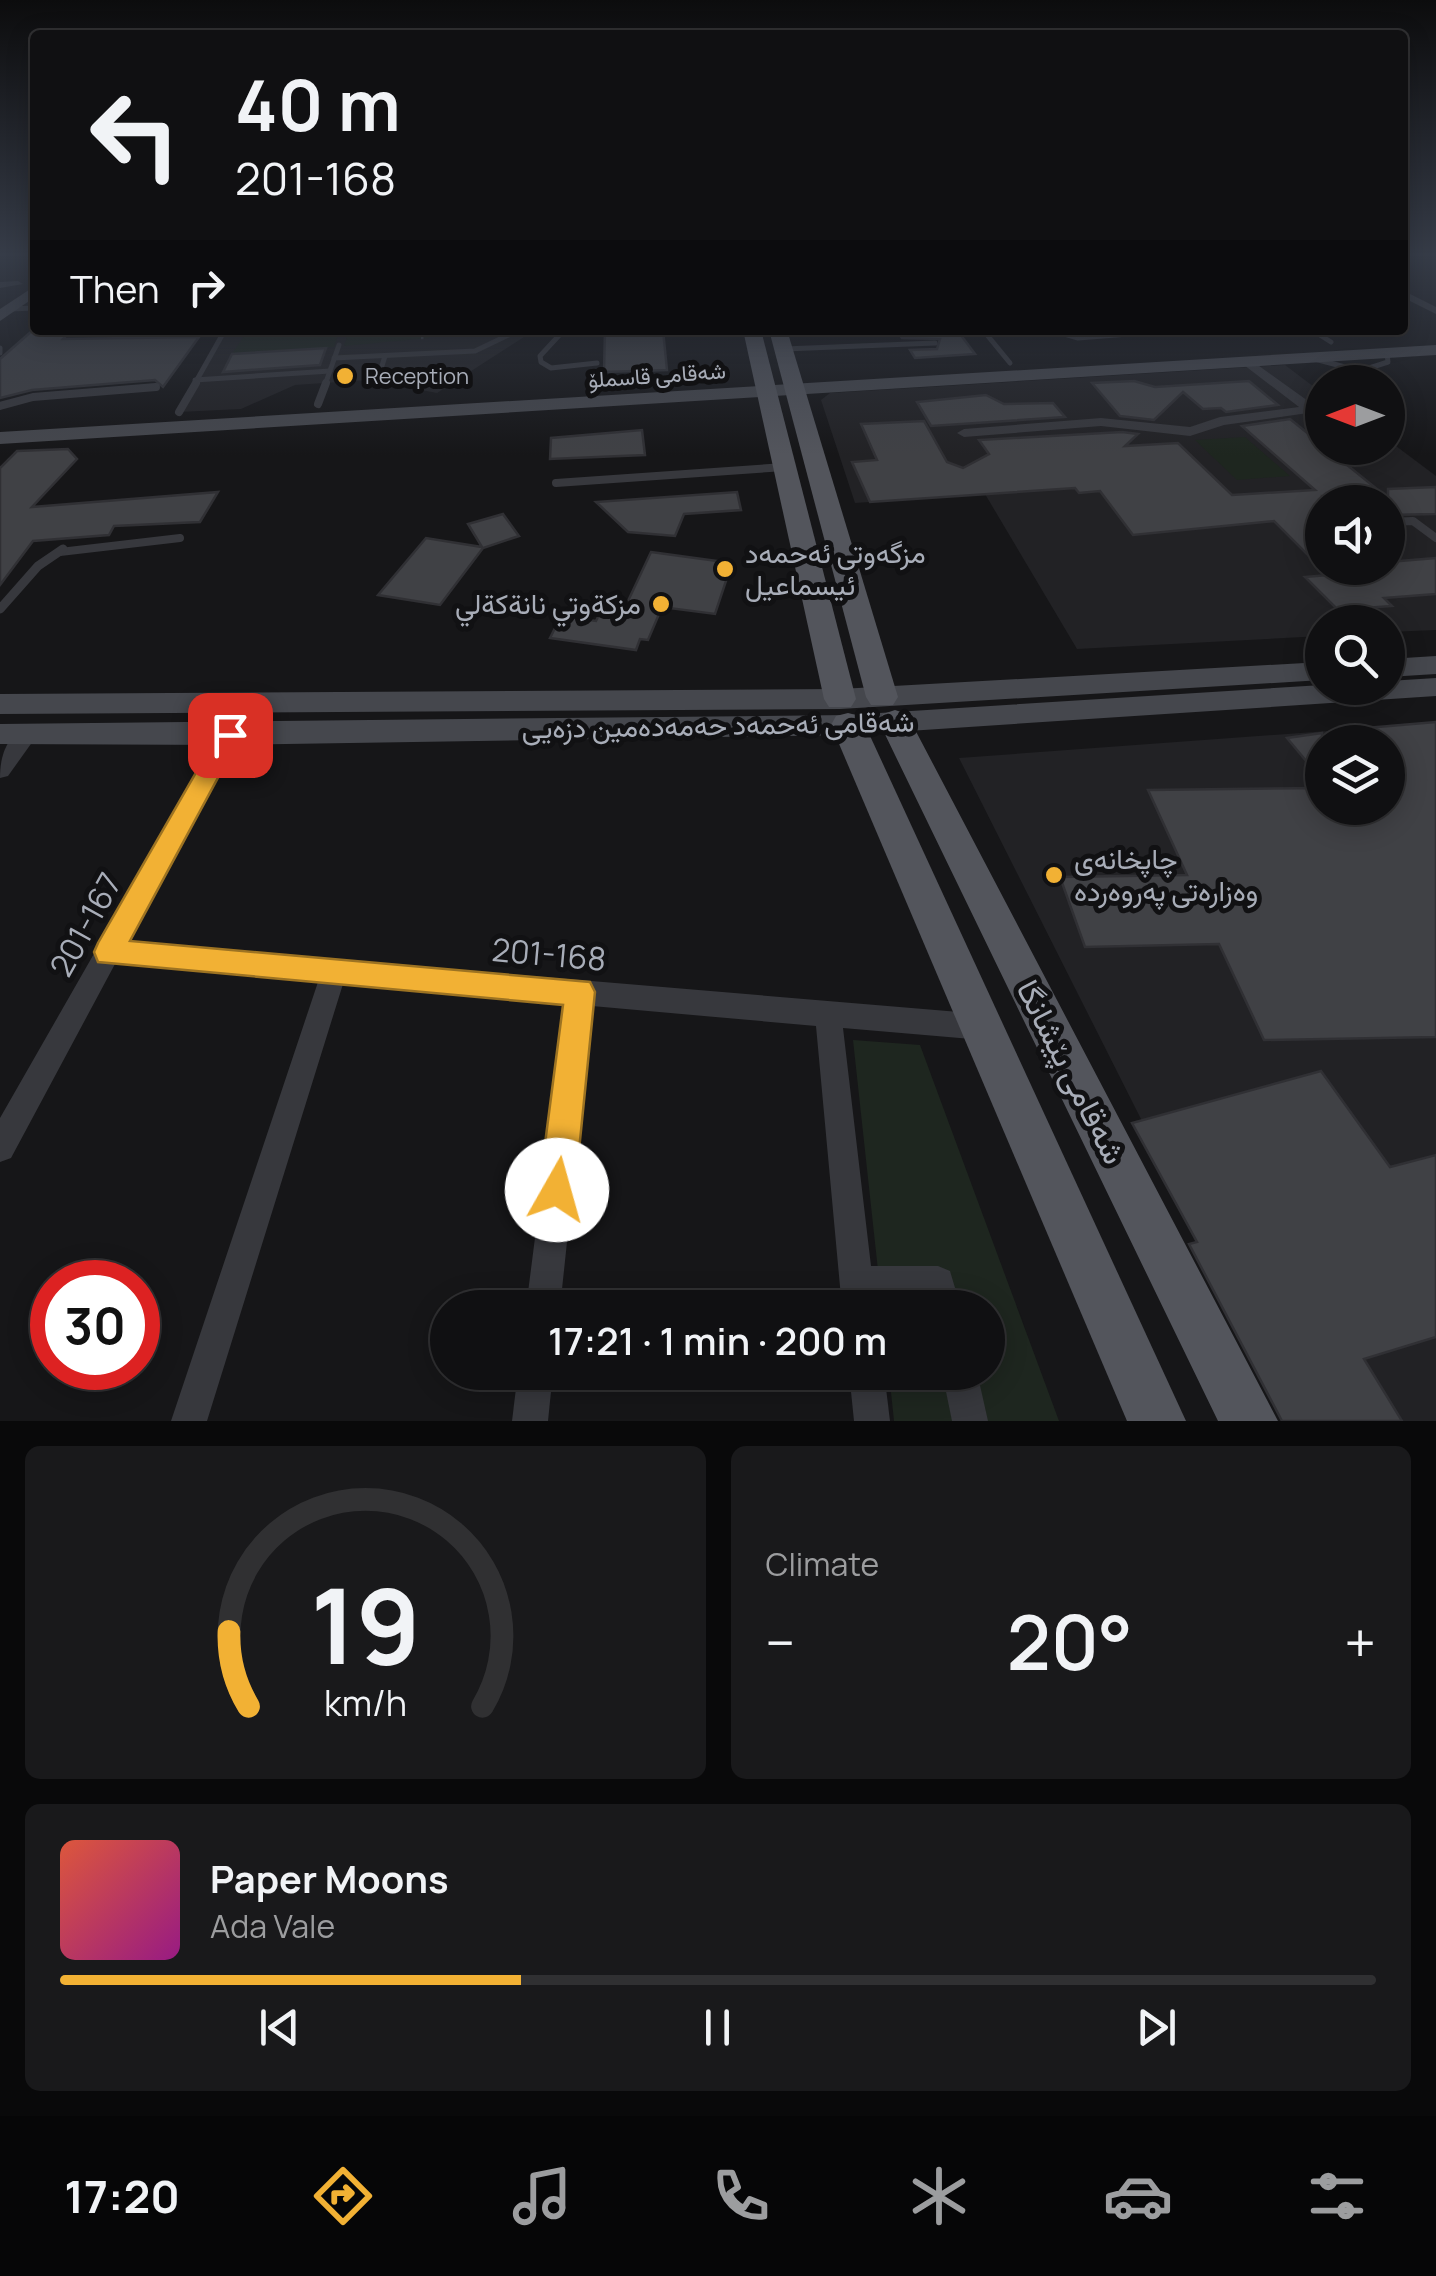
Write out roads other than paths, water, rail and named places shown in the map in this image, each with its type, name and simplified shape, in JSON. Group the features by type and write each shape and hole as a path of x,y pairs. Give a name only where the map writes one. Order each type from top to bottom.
{"main road":[{"path":"755,335 782,384"},
{"name":"شەقامی قاسملۆ","path":"0,438 782,384 1010,363 1436,336"},
{"path":"781,340 782,384"},
{"path":"1292,344 1310,358"},
{"name":"شەقامی قاسملۆ","path":"0,422 1436,350"},
{"name":"شەقامی پێشانگا","path":"782,384 788,467 868,712 984,1028 1157,1421"},
{"name":"شەقامی پێشانگا","path":"782,384 868,712 1249,1421"},
{"path":"1405,667 1436,665"},
{"name":"شەقامی ئەحمەد حەمەدەمین دزەیی","path":"0,704 868,712 1305,673"},
{"name":"شەقامی ئەحمەد حەمەدەمین دزەیی","path":"14,734 230,735 1436,688"}],"street":[{"path":"964,434 1123,423 1183,431 1310,409 1248,362"},
{"path":"0,770 14,734"},
{"name":"201-167","path":"0,1148 230,735"},
{"name":"201-168","path":"108,952 984,1028"},
{"path":"189,1421 334,972"},
{"path":"546,1290 580,992"},
{"path":"828,1014 857,1290"},
{"path":"891,1290 938,1283 940,1290"},
{"path":"530,1421 534,1390"},
{"path":"868,1390 872,1421"},
{"path":"963,1390 970,1421"}],"lane":[{"path":"179,412 222,335"},
{"path":"334,358 474,351 508,335"},
{"path":"559,335 540,356 541,362 551,368 597,363"},
{"path":"987,335 1010,363"},
{"path":"1068,335 1116,335"},
{"path":"1320,335 1331,342"},
{"path":"781,340 935,343"},
{"path":"318,404 339,345"},
{"path":"384,356 381,369 388,373 452,373"},
{"path":"195,380 330,371"},
{"path":"0,406 33,398 156,387"},
{"path":"556,483 788,467"},
{"path":"1405,522 1413,522 1436,538"},
{"path":"0,609 38,566 64,549 180,538"}],"place":[{"name":"Reception","path":"345,376"},
{"name":"مزگەوتی ئەحمەد ئیسماعیل","path":"725,569"},
{"name":"مزكةوتي نانةكةلي","path":"661,604"},
{"name":"چاپخانەی وەزارەتی پەروەردە","path":"1054,875"}]}
